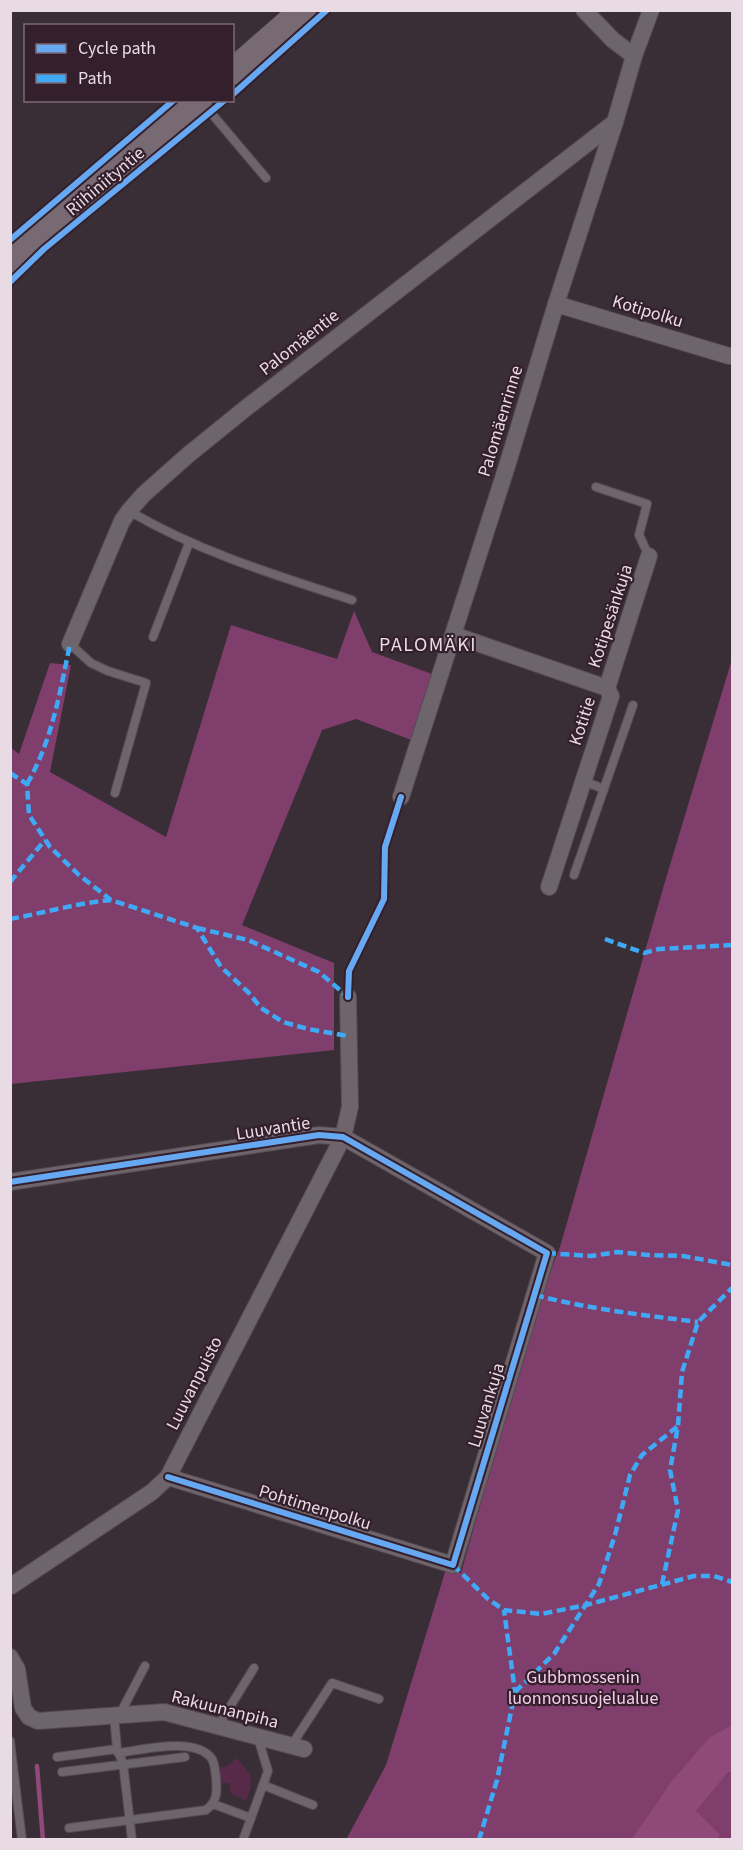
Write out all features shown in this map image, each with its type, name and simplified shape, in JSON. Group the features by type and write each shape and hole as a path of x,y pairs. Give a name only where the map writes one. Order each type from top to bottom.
{"main road":[{"path":"234,70 298,12"},
{"name":"Riihiniityntie","path":"10,262 198,102"}],"street":[{"path":"584,10 613,40 634,56"},
{"name":"Palomäenrinne","path":"401,797 454,635 634,56 651,10"},
{"name":"Palomäentie","path":"70,644 122,521 144,494 188,455 615,122"},
{"name":"Kotipolku","path":"556,304 729,356"},
{"name":"Kotipesänkuja","path":"607,688 649,556"},
{"name":"Kotitie","path":"454,635 607,688 611,696 549,888"},
{"name":"Luuvanpuisto","path":"11,1585 152,1492 168,1477 343,1137 350,1107 348,997"},
{"name":"Luuvantie","path":"10,1182 319,1136 343,1137 548,1253"},
{"name":"Luuvankuja","path":"453,1565 548,1253"},
{"name":"Pohtimenpolku","path":"168,1477 453,1565"},
{"name":"Rakuunanpiha","path":"10,1657 17,1669 23,1708 29,1717 38,1721 164,1712 297,1748"}],"lane":[{"path":"202,102 266,177"},
{"path":"596,487 647,504 639,535 649,556"},
{"path":"129,511 189,543 235,562 352,600"},
{"path":"153,637 189,543"},
{"path":"70,644 91,663 146,683 115,793"},
{"path":"574,875 633,705"},
{"path":"583,781 604,789"},
{"path":"132,1839 123,1763 118,1751 117,1714 145,1666"},
{"path":"218,1726 254,1668"},
{"path":"297,1748 332,1683 379,1699"},
{"path":"245,1839 268,1771 258,1738"},
{"path":"10,1741 14,1793 22,1839"},
{"path":"57,1757 185,1745 198,1749 211,1757 215,1766 217,1794 213,1804 206,1810 69,1828"},
{"path":"62,1772 185,1757"},
{"path":"263,1785 314,1804"},
{"path":"213,1804 251,1818"}],"shaded area":[{"path":"732,1725 732,1772 728,1772 696,1811 720,1835 717,1839 632,1839 672,1781 709,1738"},
{"path":"237,1758 251,1776 246,1801 229,1792 231,1786 229,1783 218,1783 217,1767 226,1767"}],"green space":[{"path":"354,611 372,652 432,674 414,741 356,719 322,730 242,925 334,963 334,1050 11,1084 10,747 19,754 50,663 71,665 50,772 166,837 231,625 337,659"},
{"name":"Gubbmossenin luonnonsuojelualue","path":"732,659 732,1839 346,1840 386,1765 446,1569 461,1573 537,1305 560,1247 664,885"}],"waterway":[{"path":"37,1766 43,1840"}],"marked path":[{"path":"27,784 36,768 49,733 70,644"},
{"path":"10,773 27,784 29,815 50,847 79,875 111,900 197,928 221,967 248,992 261,1008 283,1022 348,1036"},
{"path":"10,882 45,840"},
{"path":"10,919 111,900"},
{"path":"197,928 248,940 319,972 348,997"},
{"path":"605,939 644,953 659,949 732,945"},
{"path":"547,1253 591,1256 618,1252 683,1256 732,1265"},
{"path":"662,1584 678,1510 670,1470 678,1426 682,1372 698,1322 732,1288"},
{"path":"535,1295 595,1308 698,1322"},
{"path":"515,1692 554,1654 599,1584 615,1535 630,1475 642,1455 678,1426"},
{"path":"453,1565 488,1599 504,1610 541,1614 586,1605 694,1576 714,1576 732,1582"},
{"path":"479,1840 497,1780 515,1692 504,1610"}],"cycle path":[{"path":"234,93 327,10"},
{"path":"10,240 172,102"},
{"path":"10,282 44,249 223,102"},
{"path":"348,997 349,971 384,899 385,847 401,797"},
{"path":"10,1182 319,1135 343,1137 547,1253 453,1565 168,1477"}],"district":[{"name":"PALOMÄKI","path":"428,644"}]}
